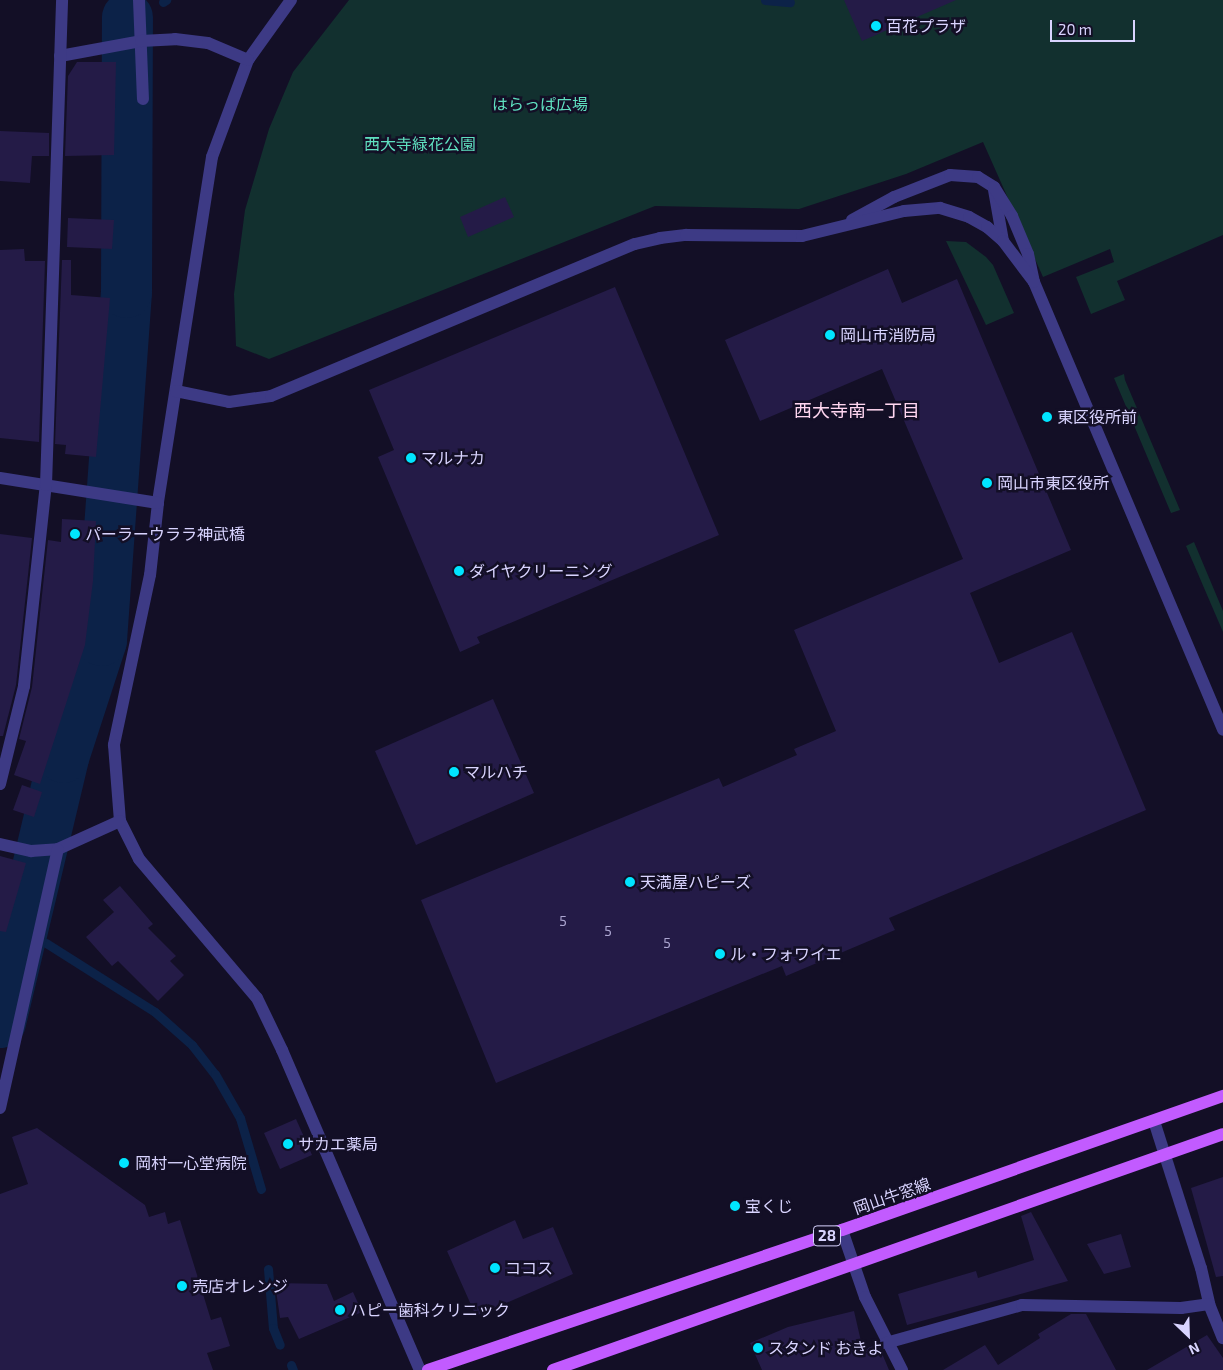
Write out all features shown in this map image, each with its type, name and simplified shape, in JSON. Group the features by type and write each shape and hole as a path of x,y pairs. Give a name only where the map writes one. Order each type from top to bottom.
{"main road":[{"name":"岡山牛窓線","path":"428,1370 842,1230 1223,1096"},
{"name":"28","path":"553,1370 1223,1134"}],"street":[{"path":"0,784 24,686 46,485 62,0"},
{"path":"139,0 139,41 143,100"},
{"path":"291,0 248,60 212,157 158,503 150,575 114,745 120,821 139,859 257,998 282,1050 420,1370"},
{"path":"60,56 103,46 139,41 208,43 248,60"},
{"path":"833,230 894,197 950,175 966,174 994,187 1012,216 1028,254 1034,282 1223,730"},
{"path":"994,187 993,200 1003,241"},
{"path":"176,391 230,402 271,396 636,244 660,238 686,235 802,236 833,230 904,211 940,208 969,217 1003,241 1034,282"},
{"path":"0,478 158,503"},
{"path":"0,844 31,851 55,849 120,821"},
{"path":"0,1108 55,849"},
{"path":"1154,1121 1166,1154 1209,1304 1223,1338"},
{"path":"842,1230 886,1343 902,1370"},
{"path":"886,1343 1022,1305 1171,1308 1209,1304"}],"green space":[{"name":"西大寺緑花公園","path":"349,0 1223,0 1223,235 1117,281 1125,300 1091,314 1076,277 1114,262 1110,249 1043,277 983,142 906,174 799,209 655,206 269,359 236,346 234,294 245,210 269,129 293,72"},
{"path":"946,241 966,242 986,257 993,265 1014,313 986,325"},
{"path":"1124,374 1180,510 1171,513 1114,378"},
{"path":"1194,542 1223,611 1223,632 1186,546"}],"building":[{"name":"百花プラザ","path":"844,0 956,0 862,41"},
{"path":"77,62 116,62 114,155 65,156 68,76"},
{"path":"0,131 49,133 49,156 32,156 30,183 0,181"},
{"path":"505,197 514,217 468,237 460,217"},
{"path":"68,218 114,220 112,249 67,247"},
{"path":"24,249 25,261 45,261 39,442 0,438 0,250"},
{"path":"62,260 71,260 71,295 110,298 96,457 65,454 66,445 55,444"},
{"path":"888,269 902,303 957,279 1071,550 970,593 999,663 1072,632 1146,810 889,918 895,930 786,976 782,966 496,1083 421,900 719,778 723,787 797,755 794,749 836,731 794,630 963,559 882,369 760,421 725,340"},
{"path":"615,287 719,535 477,637 480,643 460,652 378,457 394,450 369,390"},
{"path":"62,519 96,521 93,581 85,645 40,784 14,775 26,741 19,739 32,687 48,540 61,542"},
{"path":"0,534 32,538 16,685 3,736 0,736"},
{"name":"マルハチ","path":"493,699 534,793 416,845 375,751"},
{"path":"22,785 42,792 34,817 13,810"},
{"path":"0,856 26,863 6,932 0,931"},
{"path":"120,886 153,924 148,928 176,956 170,961 184,975 158,1001 118,961 112,966 86,937 114,912 103,900"},
{"name":"サカエ薬局","path":"296,1119 312,1155 280,1169 264,1133"},
{"path":"37,1128 145,1205 149,1217 165,1212 168,1224 180,1220 211,1320 221,1317 230,1346 207,1353 213,1370 0,1370 0,1194 28,1184 12,1137"},
{"path":"1223,1177 1223,1276 1216,1277 1191,1188"},
{"path":"1031,1212 1068,1281 907,1325 898,1294 976,1271 978,1278 1034,1260 1021,1216"},
{"name":"ココス","path":"515,1220 523,1239 553,1227 573,1274 476,1316 447,1251"},
{"path":"1121,1234 1131,1267 1104,1274 1087,1244"},
{"path":"275,1283 327,1284 334,1301 353,1292 362,1312 299,1339 288,1317 280,1318"},
{"path":"854,1311 863,1350 878,1344 889,1370 762,1370 750,1343 788,1327"},
{"path":"1071,1314 1086,1314 1116,1370 943,1370 985,1345 998,1365 1040,1338 1038,1334"},
{"path":"1207,1335 1223,1358 1223,1370 1147,1370"}],"waterway":[{"path":"127,0 127,17"},
{"path":"765,0 790,2"},
{"path":"0,1022 63,757 101,640 126,292 127,17"},
{"path":"21,933 29,936"},
{"path":"46,943 155,1012 192,1045 215,1074 240,1118 261,1189"},
{"path":"268,1269 273,1328 280,1345"},
{"path":"291,1365 293,1370"}],"place":[{"name":"百花プラザ","path":"876,26"},
{"name":"岡山市消防局","path":"830,335"},
{"name":"東区役所前","path":"1047,417"},
{"name":"マルナカ","path":"411,458"},
{"name":"岡山市東区役所","path":"987,483"},
{"name":"パーラーウララ神武橋","path":"75,534"},
{"name":"ダイヤクリーニング","path":"459,571"},
{"name":"マルハチ","path":"454,772"},
{"name":"天満屋ハピーズ","path":"630,882"},
{"name":"ル・フォワイエ","path":"720,954"},
{"name":"サカエ薬局","path":"288,1144"},
{"name":"岡村一心堂病院","path":"124,1163"},
{"name":"宝くじ","path":"735,1206"},
{"name":"ココス","path":"495,1268"},
{"name":"売店オレンジ","path":"182,1286"},
{"name":"ハピー歯科クリニック","path":"340,1310"},
{"name":"スタンド おきよ","path":"758,1348"}],"district":[{"name":"西大寺南一丁目","path":"857,410"}],"park label":[{"name":"はらっぱ広場","path":"540,104"}]}
